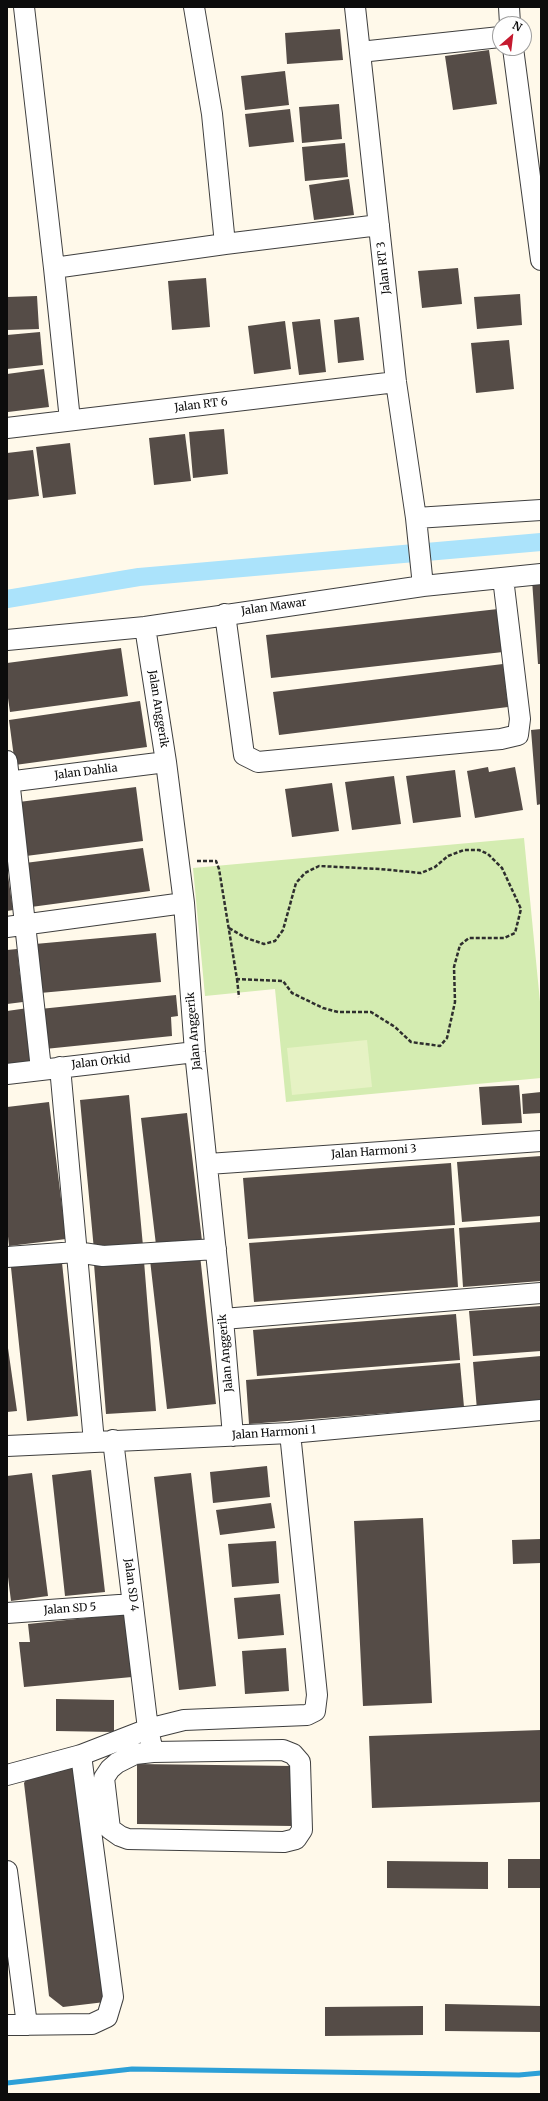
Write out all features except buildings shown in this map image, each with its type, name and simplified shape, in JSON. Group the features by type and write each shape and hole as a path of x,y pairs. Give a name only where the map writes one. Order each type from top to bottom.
{"street":[{"path":"24,7 70,420"},
{"path":"194,7 212,114 225,244"},
{"name":"Jalan RT 3","path":"355,7 396,382 417,523 423,586"},
{"path":"360,52 492,39"},
{"path":"514,56 541,260"},
{"path":"54,268 225,244 379,225"},
{"name":"Jalan RT 6","path":"7,428 396,382"},
{"path":"417,523 541,510"},
{"name":"Jalan Mawar","path":"7,640 145,627 423,586 541,574"},
{"path":"226,614 244,755 258,762 501,739 518,735 520,719 503,578"},
{"name":"Jalan Anggerik","path":"145,627 166,762 184,903 195,1052 208,1164 233,1436"},
{"name":"Jalan SD 4","path":"7,760 16,926 50,1068 103,1441 133,1604 148,1729 153,1752"},
{"name":"Jalan Dahlia","path":"8,781 166,762"},
{"path":"16,926 184,903"},
{"name":"Jalan Orkid","path":"7,1074 195,1052"},
{"name":"Jalan Harmoni 3","path":"208,1164 541,1141"},
{"path":"7,1257 76,1252 103,1256 216,1249"},
{"path":"223,1318 541,1293"},
{"name":"Jalan Harmoni 1","path":"7,1446 290,1433 541,1410"},
{"path":"7,1774 81,1755 148,1729 184,1720 306,1715 315,1711 317,1695 290,1433"},
{"name":"Jalan SD 5","path":"7,1613 133,1604"},
{"path":"282,1750 293,1754 300,1762 302,1830 296,1839 284,1842 128,1839 120,1836 110,1829 104,1778 110,1769 118,1763 135,1754 153,1752 282,1750"},
{"path":"7,2025 92,2024 107,2017 112,1997 81,1755"},
{"path":"7,1871 27,2025"}],"path":[{"path":"229,928 246,938 264,944 275,941 283,930 296,883 305,873 319,866 421,873 435,867 448,856 464,850 479,850 488,854 502,868 521,909 515,933 504,938 469,938 460,945 454,966 455,1002 447,1038 440,1046 411,1042 395,1027 371,1012 338,1012 324,1008 292,993 283,980 237,979"},
{"path":"179,862 216,861 229,928 239,997"}],"green space":[{"path":"524,838 541,1012 541,1078 286,1102 275,989 205,996 193,868"},
{"path":"367,1040 372,1087 292,1095 287,1048"}],"waterway":[{"path":"7,599 139,577 541,542"},
{"path":"7,2083 132,2069 519,2075 541,2073"}]}
